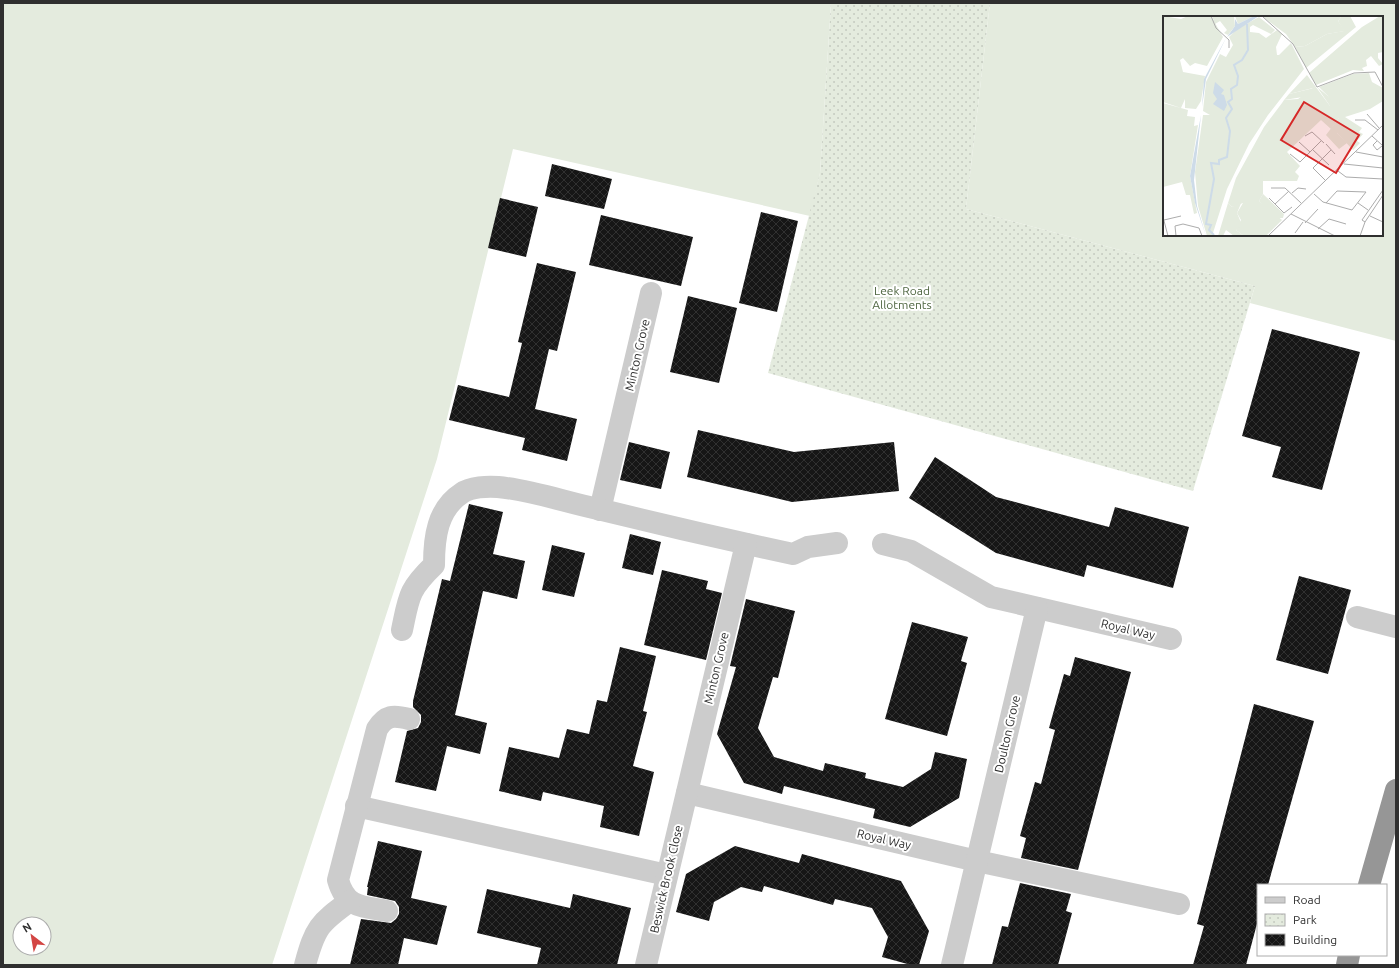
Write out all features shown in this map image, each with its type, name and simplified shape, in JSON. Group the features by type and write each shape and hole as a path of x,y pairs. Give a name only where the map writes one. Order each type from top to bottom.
{"highway":[{"path":"1369,884 1396,790"}],"street":[{"name":"Minton Grove","path":"600,510 651,293"},
{"path":"402,630 409,594 419,579 434,565 434,545 438,525 447,506 463,492 479,488 497,487 540,496 793,554 808,547 837,543"},
{"name":"Minton Grove","path":"687,793 746,544"},
{"name":"Royal Way","path":"882,544 911,551 991,597 1171,639"},
{"name":"Doulton Grove","path":"977,861 1037,608"},
{"path":"1357,617 1396,627"},
{"path":"386,911 359,906 350,901 341,893 338,880 377,729 383,720 396,716 409,719"},
{"name":"Royal Way","path":"687,793 977,861 1179,904"},
{"name":"Beswick Brook Close","path":"646,965 687,793"},
{"path":"356,806 667,875"},
{"path":"952,965 977,861"},
{"path":"305,965 313,936 323,922 350,901"}],"green space":[{"path":"3,3 831,3 820,173 810,216 513,149 437,459 272,965 3,965"},
{"name":"Leek Road Allotments","path":"831,3 990,3 966,209 1255,286 1193,491 768,373 820,173"},
{"path":"990,3 1396,3 1396,341 1250,303 1255,286 966,209"}],"building":[{"path":"552,164 612,179 604,209 545,196"},
{"path":"500,198 538,207 526,257 488,248"},
{"path":"761,212 798,221 777,312 739,303"},
{"path":"601,215 693,237 681,286 589,265"},
{"path":"537,263 576,272 557,351 549,349 535,409 577,419 567,461 522,450 525,438 449,420 458,385 509,397 522,343 518,342"},
{"path":"688,296 737,308 719,383 670,372"},
{"path":"1272,329 1360,352 1322,490 1272,477 1281,447 1242,436"},
{"path":"698,430 794,452 894,442 899,491 792,502 687,477"},
{"path":"629,442 670,452 661,489 620,480"},
{"path":"935,457 996,497 1109,527 1115,507 1189,527 1173,588 1087,565 1084,577 996,553 909,498"},
{"path":"469,504 503,512 493,554 525,561 517,599 483,591 455,715 487,723 480,754 447,746 436,791 395,782 407,731 418,728 421,722 421,715 413,707 413,701 442,579 450,581"},
{"path":"630,534 661,542 653,575 622,568"},
{"path":"552,545 585,553 574,597 542,590"},
{"path":"662,570 708,581 706,589 722,593 706,660 644,645"},
{"path":"1299,576 1351,590 1328,674 1276,660"},
{"path":"746,599 795,611 778,678 773,677 758,728 774,757 823,771 825,763 866,773 865,778 903,787 931,769 935,752 967,759 959,798 910,827 873,818 875,809 784,786 782,794 744,783 717,734 736,667 730,666"},
{"path":"912,622 968,637 961,661 967,663 947,736 885,719"},
{"path":"620,647 656,656 643,711 647,712 633,766 654,772 639,836 600,827 604,806 543,792 541,801 499,791 509,747 559,758 567,729 589,734 597,700 607,702"},
{"path":"1075,657 1131,672 1078,870 1021,858 1026,838 1020,836 1035,782 1041,784 1055,730 1049,728 1064,674 1070,676"},
{"path":"1254,704 1314,721 1268,884 1257,884 1257,924 1246,965 1193,965 1204,926 1197,924"},
{"path":"378,841 422,851 411,898 447,906 437,945 404,938 398,965 350,965 361,919 391,923 399,914 399,907 395,901 367,895 367,887"},
{"path":"735,846 799,863 802,854 901,881 929,931 919,965 911,965 882,957 888,937 872,908 835,899 833,905 764,886 762,892 741,887 714,902 709,921 676,912 686,874"},
{"path":"1020,883 1071,894 1066,911 1072,913 1058,965 992,965 1002,926 1008,927"},
{"path":"487,889 570,908 573,894 631,908 617,965 537,965 541,948 477,933"}]}
